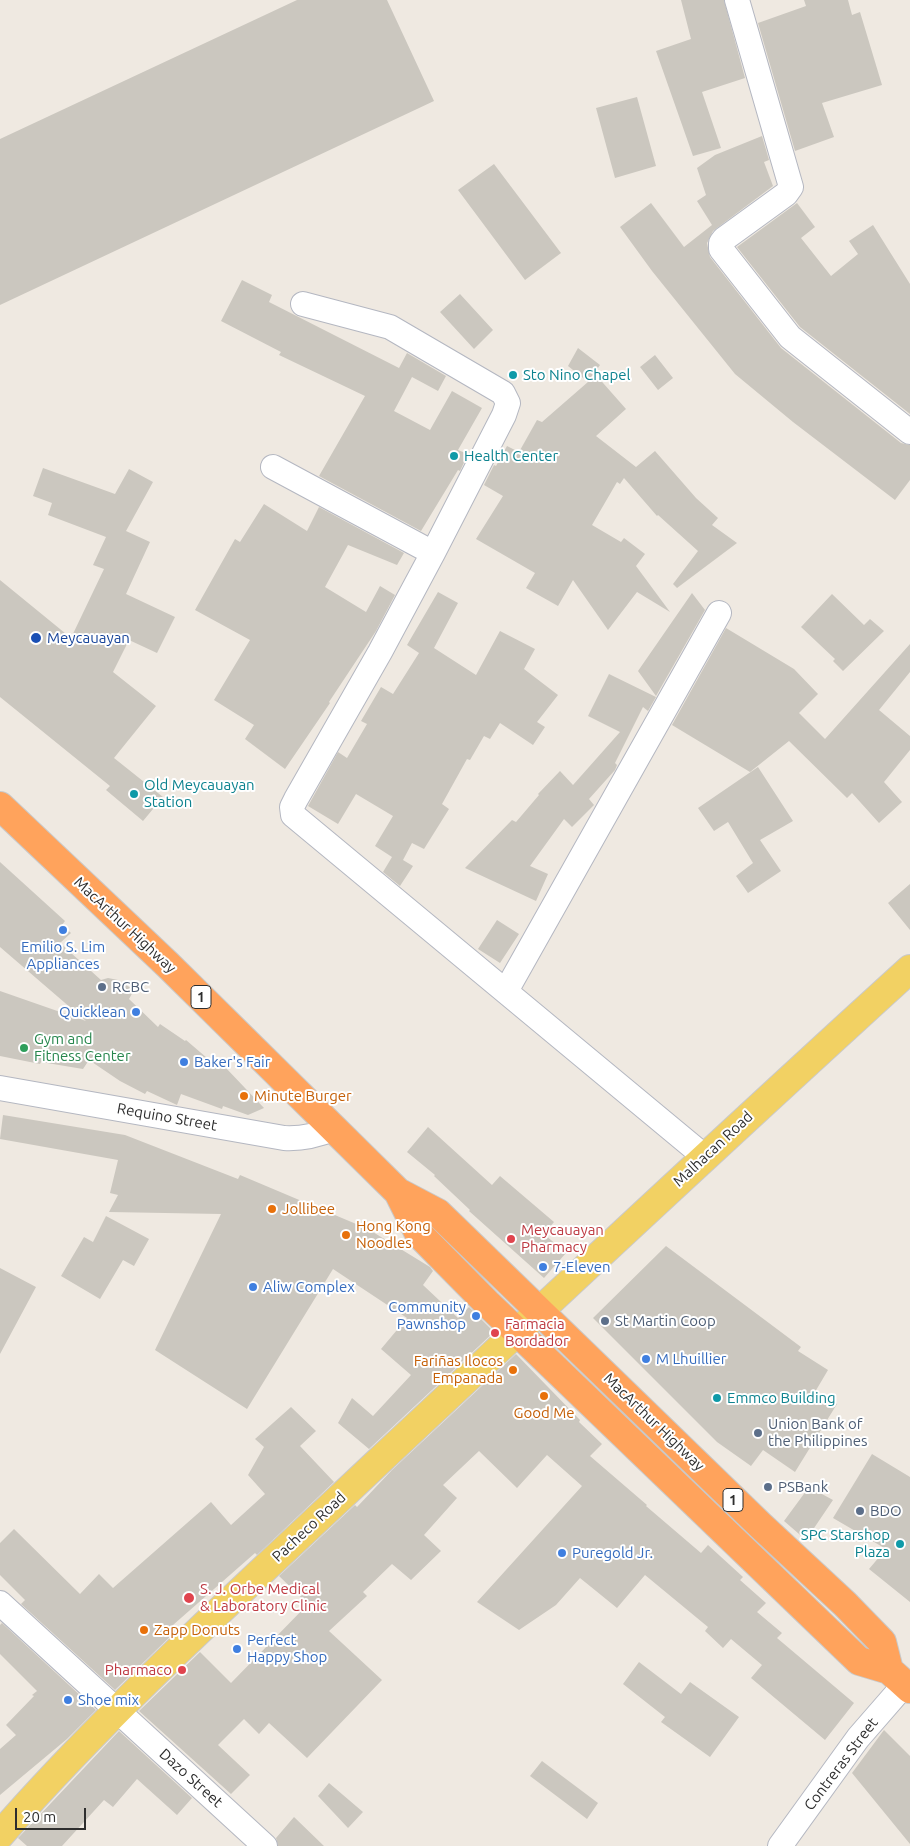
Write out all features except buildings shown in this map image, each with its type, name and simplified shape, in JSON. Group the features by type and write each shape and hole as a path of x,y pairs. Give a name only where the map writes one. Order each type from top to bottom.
{"highway":[{"name":"MacArthur Highway","path":"0,806 168,965 398,1192 438,1213 760,1525 845,1604 882,1642 901,1681"},
{"name":"MacArthur Highway","path":"398,1192 420,1234 518,1331 859,1661 901,1681"}],"main road":[{"name":"Malhacan Road","path":"518,1331 910,969"},
{"name":"Pacheco Road","path":"0,1835 116,1710 518,1331"}],"street":[{"path":"737,0 791,187 786,194 724,239 721,243 721,248 790,336 910,432"},
{"path":"303,304 390,326 503,393 508,403 504,415 434,552 380,652 296,799 292,807 292,815 705,1157"},
{"path":"274,467 434,552"},
{"path":"506,991 719,613"},
{"name":"Requino Street","path":"0,1088 284,1138 299,1139 315,1136 333,1129"},
{"name":"Dazo Street","path":"0,1603 265,1846"},
{"name":"Contreras Street","path":"780,1846 901,1681"}],"place":[{"name":"Sto Nino Chapel","path":"513,375"},
{"name":"Health Center","path":"454,456"},
{"name":"Meycauayan","path":"36,638"},
{"name":"Old Meycauayan Station","path":"134,794"},
{"name":"Emilio S. Lim Appliances","path":"63,930"},
{"name":"RCBC","path":"102,987"},
{"name":"Quicklean","path":"136,1012"},
{"name":"Gym and Fitness Center","path":"24,1048"},
{"name":"Baker's Fair","path":"184,1062"},
{"name":"Minute Burger","path":"244,1096"},
{"name":"Jollibee","path":"272,1209"},
{"name":"Hong Kong Noodles","path":"346,1235"},
{"name":"Meycauayan Pharmacy","path":"511,1239"},
{"name":"7-Eleven","path":"543,1267"},
{"name":"Aliw Complex","path":"253,1287"},
{"name":"Community Pawnshop","path":"476,1316"},
{"name":"St Martin Coop","path":"605,1321"},
{"name":"Farmacia Bordador","path":"495,1333"},
{"name":"M Lhuillier","path":"646,1359"},
{"name":"Fariñas Ilocos Empanada","path":"513,1370"},
{"name":"Good Me","path":"544,1396"},
{"name":"Emmco Building","path":"717,1398"},
{"name":"Union Bank of the Philippines","path":"758,1433"},
{"name":"PSBank","path":"768,1487"},
{"name":"BDO","path":"860,1511"},
{"name":"SPC Starshop Plaza","path":"900,1544"},
{"name":"Puregold Jr.","path":"562,1553"},
{"name":"S. J. Orbe Medical & Laboratory Clinic","path":"189,1598"},
{"name":"Zapp Donuts","path":"144,1630"},
{"name":"Perfect Happy Shop","path":"237,1649"},
{"name":"Pharmaco","path":"182,1670"},
{"name":"Shoe mix","path":"68,1700"}]}
